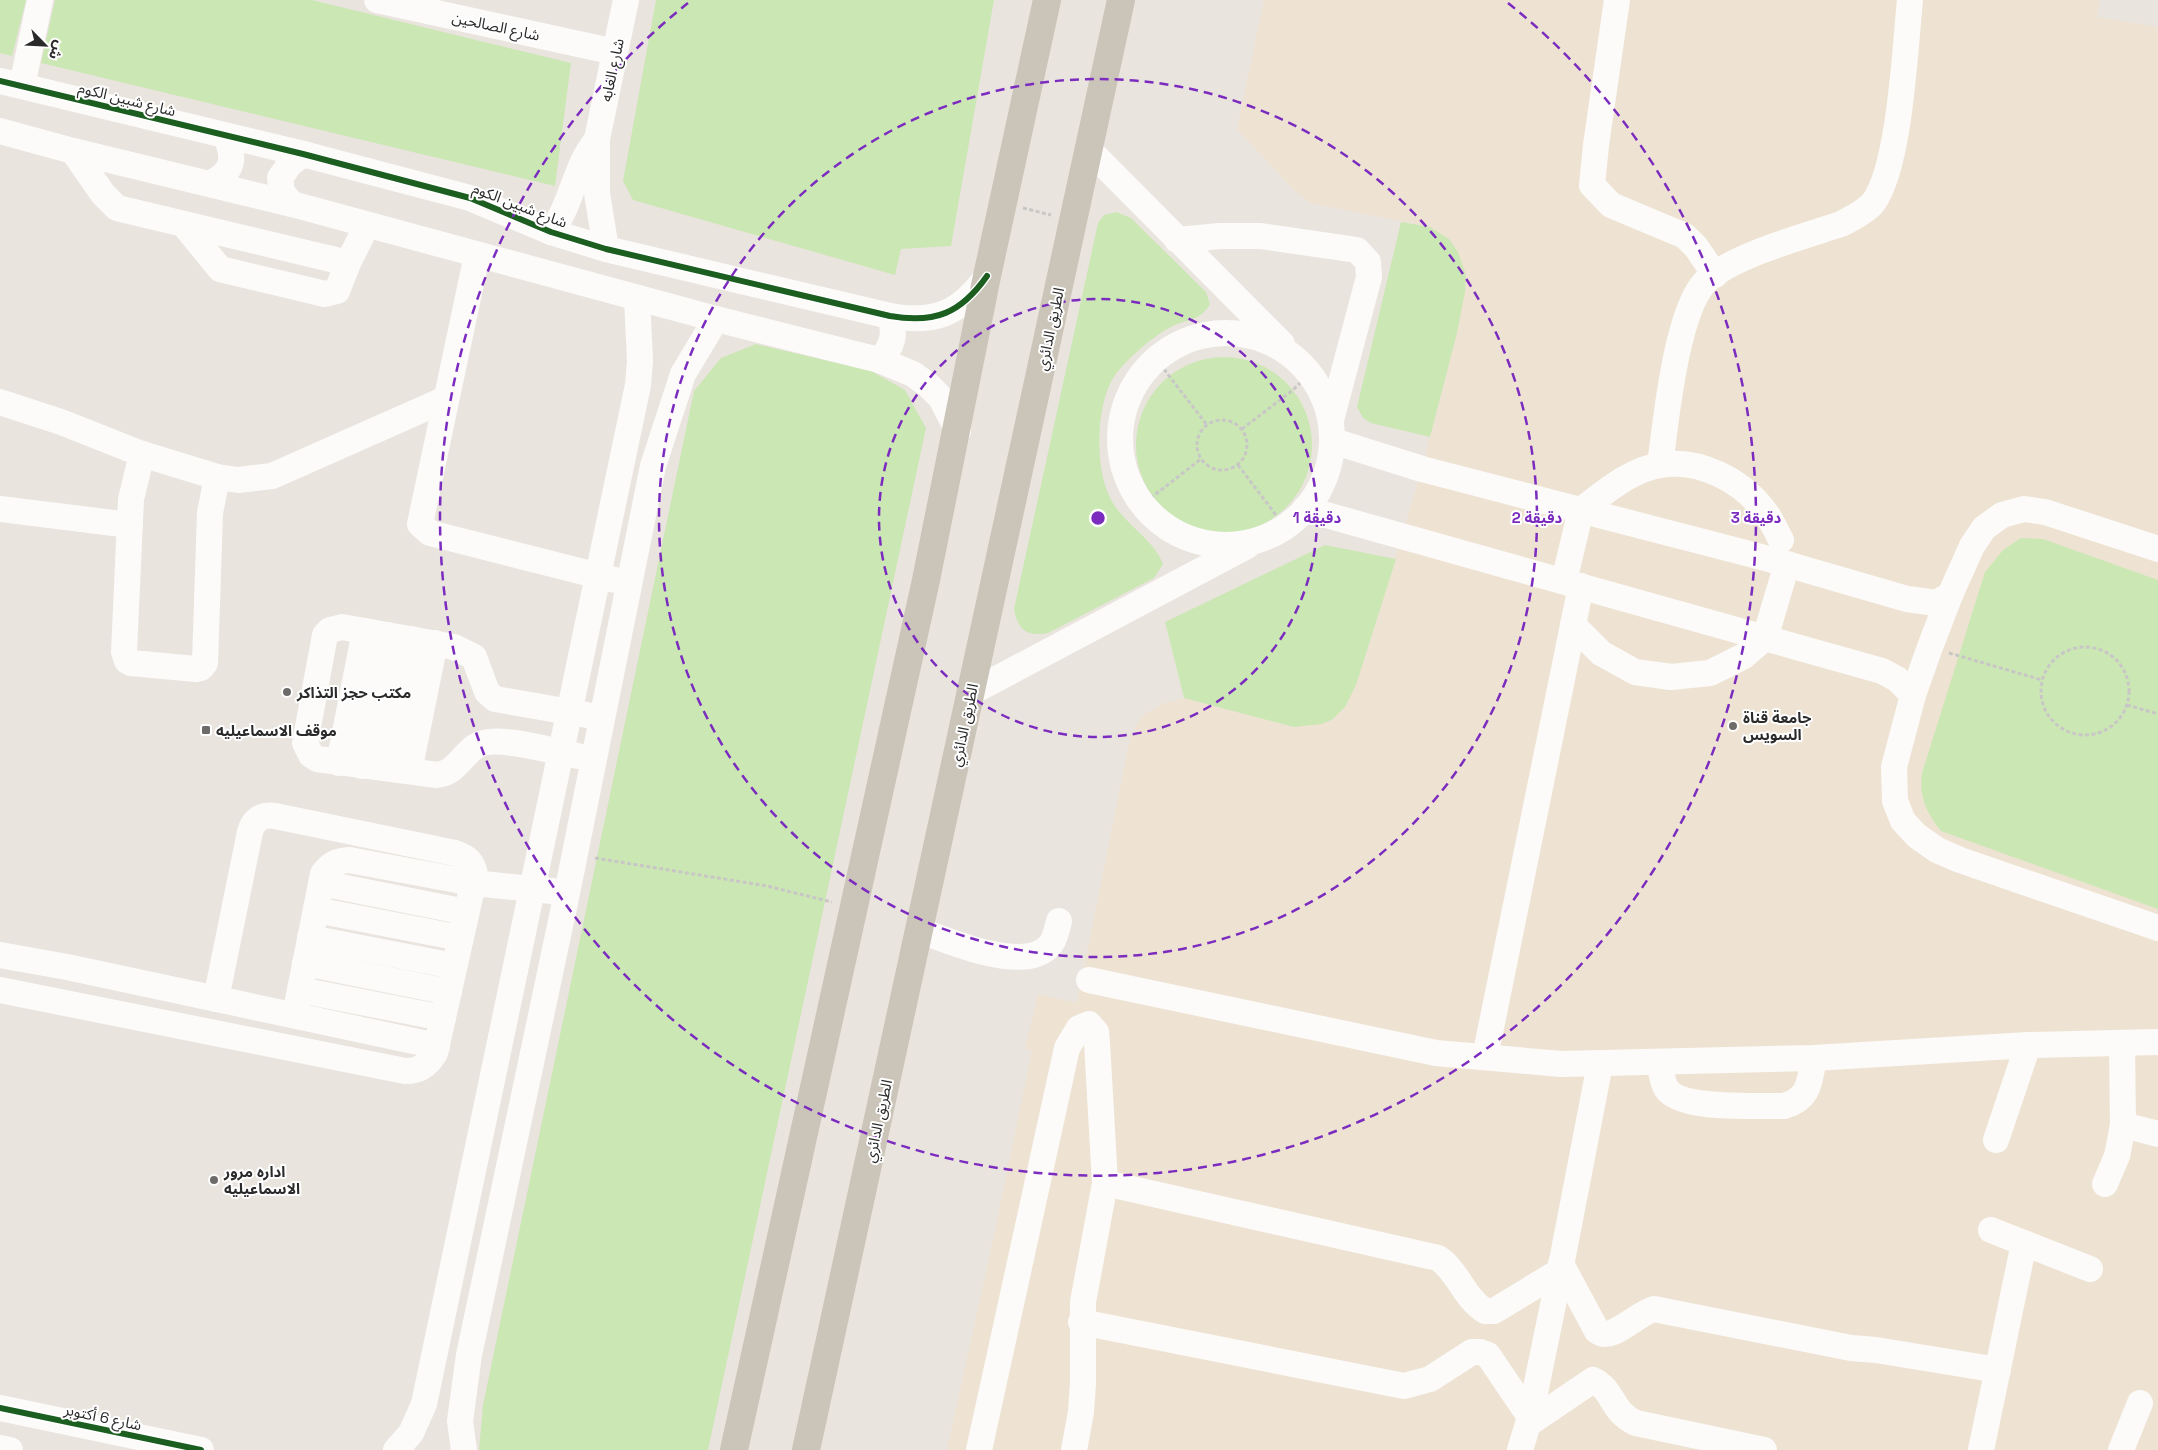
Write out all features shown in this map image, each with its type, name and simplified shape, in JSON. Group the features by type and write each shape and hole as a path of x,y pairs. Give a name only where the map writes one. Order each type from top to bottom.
{"main road":[{"path":"734,1450 958,431 987,276 1047,0"},
{"name":"الطريق الدائري","path":"806,1450 972,692 1057,216 1089,150 1121,0"}],"street":[{"path":"11,84 40,0"},
{"name":"شارع الصالحين","path":"377,0 615,52"},
{"name":"شارع الغابه","path":"606,249 597,193 597,139 626,0"},
{"path":"1617,0 1592,185 1611,205 1685,236 1696,247 1715,275"},
{"path":"1660,465 1682,332 1698,291 1715,275 1751,256 1841,224 1856,216 1872,203 1881,185 1894,140 1910,0"},
{"name":"شارع شبين الكوم","path":"11,84 303,154 470,198 551,232 606,249 890,316 913,320 935,318 956,309 974,294 987,276"},
{"path":"0,131 73,151 292,204 716,319 879,360 913,374 928,385 951,414 958,431"},
{"path":"211,183 223,177 231,164 231,148 226,136"},
{"name":"شارع الغابه","path":"551,232 567,207 581,166 597,139"},
{"path":"1089,150 1304,367 1323,395 1332,431"},
{"path":"73,151 103,194 117,208 185,226 348,263"},
{"path":"292,204 282,192 280,178 283,170 303,154"},
{"path":"185,226 220,268 325,294 338,290 348,263 367,225"},
{"path":"972,692 1285,527 1305,510 1321,486 1332,431 1369,277 1368,262 1357,250 1261,236 1220,236 1177,240"},
{"path":"477,255 420,518 423,527 430,533 630,584"},
{"path":"396,1450 411,1433 424,1404 534,888 638,385 640,361 637,298"},
{"path":"879,360 885,355 893,340 890,316"},
{"path":"464,1450 460,1420 469,1355 567,893 653,466 683,374 716,319"},
{"path":"1260,540 1232,545 1204,543 1178,534 1155,518 1137,496 1124,469 1121,432 1124,410 1137,382 1156,359 1182,342 1212,334 1243,334 1272,343 1304,367"},
{"path":"0,402 61,422 142,454 217,477 238,480 272,476 446,399"},
{"path":"1332,431 1422,469 1581,510 1784,552 1920,602 1936,603 1950,595"},
{"path":"142,454 132,489 130,525 124,657 131,663 201,668 205,663 210,513 217,477"},
{"path":"1485,1057 1573,625 1572,584 1581,510 1630,476 1660,465 1694,466 1722,475 1747,492 1767,513 1784,552 1765,638 1744,656 1710,673 1671,677 1635,672 1601,653 1573,625"},
{"path":"0,509 130,525"},
{"path":"2158,549 2045,512 2024,509 2002,515 1984,528 1972,546 1930,647 1913,696 1894,767 1893,784 1895,801 1903,821 1917,836 1937,850 1960,860 2158,928"},
{"path":"1305,510 1882,671 1897,678 1913,696"},
{"path":"594,758 501,741 487,741 474,746 454,769 438,775 317,759 311,755 305,743 323,641 325,635 335,628 454,647 474,657 487,692 495,699 603,718"},
{"path":"374,767 400,637"},
{"path":"374,767 400,637"},
{"path":"0,990 405,1071 423,1068 430,1062 443,1018 473,883 473,867 462,855 275,816 260,818 255,821 250,832 216,998"},
{"path":"295,1015 323,874 329,866 338,861 348,860 473,883 567,893"},
{"path":"321,883 466,912"},
{"path":"316,910 460,938"},
{"path":"919,930 980,950 1028,958 1044,951 1055,938 1059,921"},
{"path":"310,938 454,966"},
{"path":"0,955 216,998 436,1046"},
{"path":"305,963 448,992"},
{"path":"60,1001 67,967"},
{"path":"1089,980 1436,1053 1561,1064 1814,1058 2028,1044 2158,1042"},
{"path":"300,990 443,1018"},
{"path":"979,1450 1068,1048 1079,1028 1089,1024 1096,1032 1097,1042 1104,1183 1102,1208 1086,1278 1081,1322 1083,1383 1081,1412 1074,1450"},
{"path":"2105,1184 2117,1156 2123,1125 2122,1043"},
{"path":"1996,1140 2028,1044"},
{"path":"1659,1062 1666,1088 1678,1098 1697,1104 1784,1106 1796,1102 1804,1096 1814,1058"},
{"path":"1520,1450 1529,1420 1561,1268 1600,1064"},
{"path":"2123,1125 2158,1134"},
{"path":"1104,1183 1438,1258 1448,1264 1470,1298 1485,1311 1494,1311 1561,1268"},
{"path":"1991,1230 2090,1269"},
{"path":"1981,1450 2024,1243"},
{"path":"1561,1268 1596,1331 1601,1335 1610,1335 1643,1312 1654,1309 1851,1348 1876,1350 1998,1370"},
{"path":"1081,1322 1404,1386 1430,1379 1472,1352 1480,1352 1488,1355 1529,1420"},
{"path":"1529,1420 1593,1380 1606,1389 1617,1409 1625,1418 1764,1450"},
{"path":"2121,1450 2140,1403"},
{"name":"شارع 6 أكتوبر","path":"0,1408 201,1450"},
{"path":"0,1448 10,1450"}],"path":[{"path":"1018,216 1020,207 1057,216"},
{"path":"1156,359 1207,425"},
{"path":"1242,429 1293,390 1304,367"},
{"path":"1223,420 1231,421 1242,429 1248,447 1246,455 1238,465 1226,471 1217,471 1209,468 1201,459 1196,446 1198,437 1207,425 1223,420"},
{"path":"1137,496 1152,497 1201,459"},
{"path":"1238,465 1285,527"},
{"path":"1930,647 2042,680"},
{"path":"2082,647 2097,649 2109,654 2120,664 2126,676 2129,690 2127,705 2121,718 2110,728 2096,734 2081,736 2066,732 2053,723 2045,711 2041,696 2042,680 2048,668 2063,654 2082,647"},
{"path":"2127,705 2158,714"},
{"path":"575,854 767,886 854,908"}],"shaded area":[{"name":"جامعة قناة السويس","path":"1264,0 2100,0 2097,17 2158,27 2158,1450 947,1450 1032,1051 1025,1049 1038,994 1077,1003 1130,738 1142,716 1162,704 1184,698 1294,727 1365,659 1422,469 1457,333 1430,227 1310,203 1294,190 1237,129"}],"green space":[{"path":"0,0 26,0 12,56 0,53"},
{"path":"55,0 312,0 571,63 555,186 41,63"},
{"path":"656,0 994,0 951,246 901,249 895,275 633,200 623,181"},
{"path":"1116,212 1131,218 1206,292 1210,304 1197,317 1162,332 1126,362 1115,375 1109,387 1101,417 1099,450 1108,493 1120,513 1152,546 1163,564 1154,578 1048,633 1029,633 1018,623 1014,609 1098,223 1104,215"},
{"path":"1401,222 1430,227 1449,239 1458,252 1466,275 1465,292 1457,333 1430,437 1371,423 1363,418 1357,407"},
{"path":"756,344 871,371 905,390 926,428 708,1450 479,1450 483,1405 694,391 721,358"},
{"path":"1233,357 1266,367 1292,389 1302,403 1308,419 1311,428 1311,462 1302,487 1280,513 1266,523 1241,532 1215,533 1182,523 1156,501 1146,487 1137,462 1136,436 1146,403 1168,377 1182,367 1207,358"},
{"path":"2021,538 2043,539 2158,580 2158,909 1941,831 1925,804 1921,782 1922,773 1985,572 2003,550"},
{"path":"1325,545 1396,559 1356,685 1345,707 1333,719 1322,724 1294,727 1184,698 1165,622"}],"cycle path":[{"path":"0,81 303,154 470,198 551,232 606,249 890,316 920,318 934,317 946,313 967,299 987,276"},
{"path":"0,1408 201,1450"}],"place":[{"name":"مكتب حجز التذاكر","path":"287,692"},
{"name":"جامعة قناة السويس","path":"1733,726"},
{"name":"موقف الاسماعيليه","path":"206,730"},
{"name":"اداره مرور الاسماعيليه","path":"214,1180"}]}
